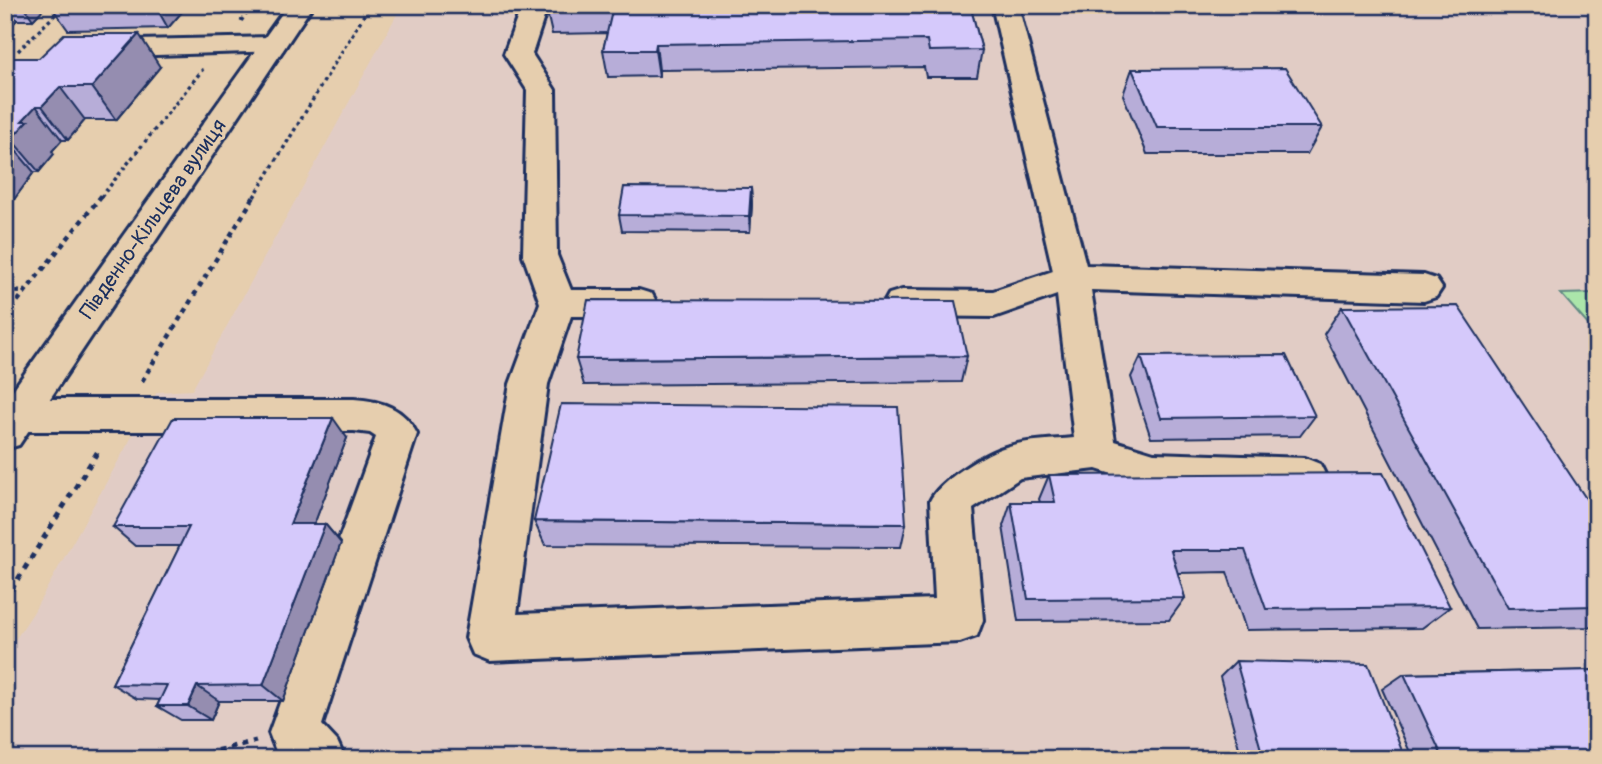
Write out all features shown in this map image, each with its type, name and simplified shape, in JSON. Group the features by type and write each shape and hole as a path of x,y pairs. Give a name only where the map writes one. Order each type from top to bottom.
{"main road":[{"name":"Південно-Кільцева вулиця","path":"12,424 301,5"},
{"path":"536,5 518,54 541,90 540,255 558,303 529,384 490,638 960,620 951,501 1011,462 1096,453 1154,470 1312,476"},
{"path":"1005,5 1072,277 1096,453"},
{"path":"10,64 42,76 58,63 91,49 273,46"},
{"path":"871,303 994,303 1072,277 1424,288"},
{"path":"558,303 680,303"},
{"path":"12,424 122,414 370,416 392,426 397,434 307,746"}],"path":[{"path":"10,64 65,5"},
{"path":"5,317 253,5"},
{"path":"5,600 122,414 370,5"},
{"path":"5,291 24,292"},
{"path":"182,759 307,746"}],"shaded area":[{"path":"402,5 1597,5 1597,293 1562,295 1597,335 1597,759 5,759 5,655 33,613 157,392 192,390"}],"green space":[{"path":"1597,293 1597,335 1561,294"}],"building":[{"path":"57,5 157,5 53,9"},
{"path":"547,5 970,5 982,50 929,51 927,40 656,44 655,50 603,50 613,7 546,8"},
{"path":"64,34 139,34 92,87 60,87 42,106 36,106 22,121 28,121 11,139 5,139 5,92 12,85 5,85 5,58 39,58"},
{"path":"1285,68 1322,127 1157,127 1132,69"},
{"path":"624,187 751,188 749,216 619,215"},
{"path":"588,300 955,301 967,356 576,359"},
{"path":"1458,306 1597,515 1597,606 1508,608 1342,307"},
{"path":"1286,355 1315,416 1161,418 1141,356"},
{"path":"561,404 898,407 906,524 534,521"},
{"path":"173,418 333,418 290,524 325,524 263,685 197,686 188,706 157,706 167,685 112,684 189,527 113,527"},
{"path":"1383,473 1450,607 1266,609 1245,550 1171,550 1185,598 1028,599 1011,502 1055,502 1049,475"},
{"path":"1236,661 1368,664 1404,756 1262,753"},
{"path":"1597,670 1597,755 1443,758 1404,674"}]}
